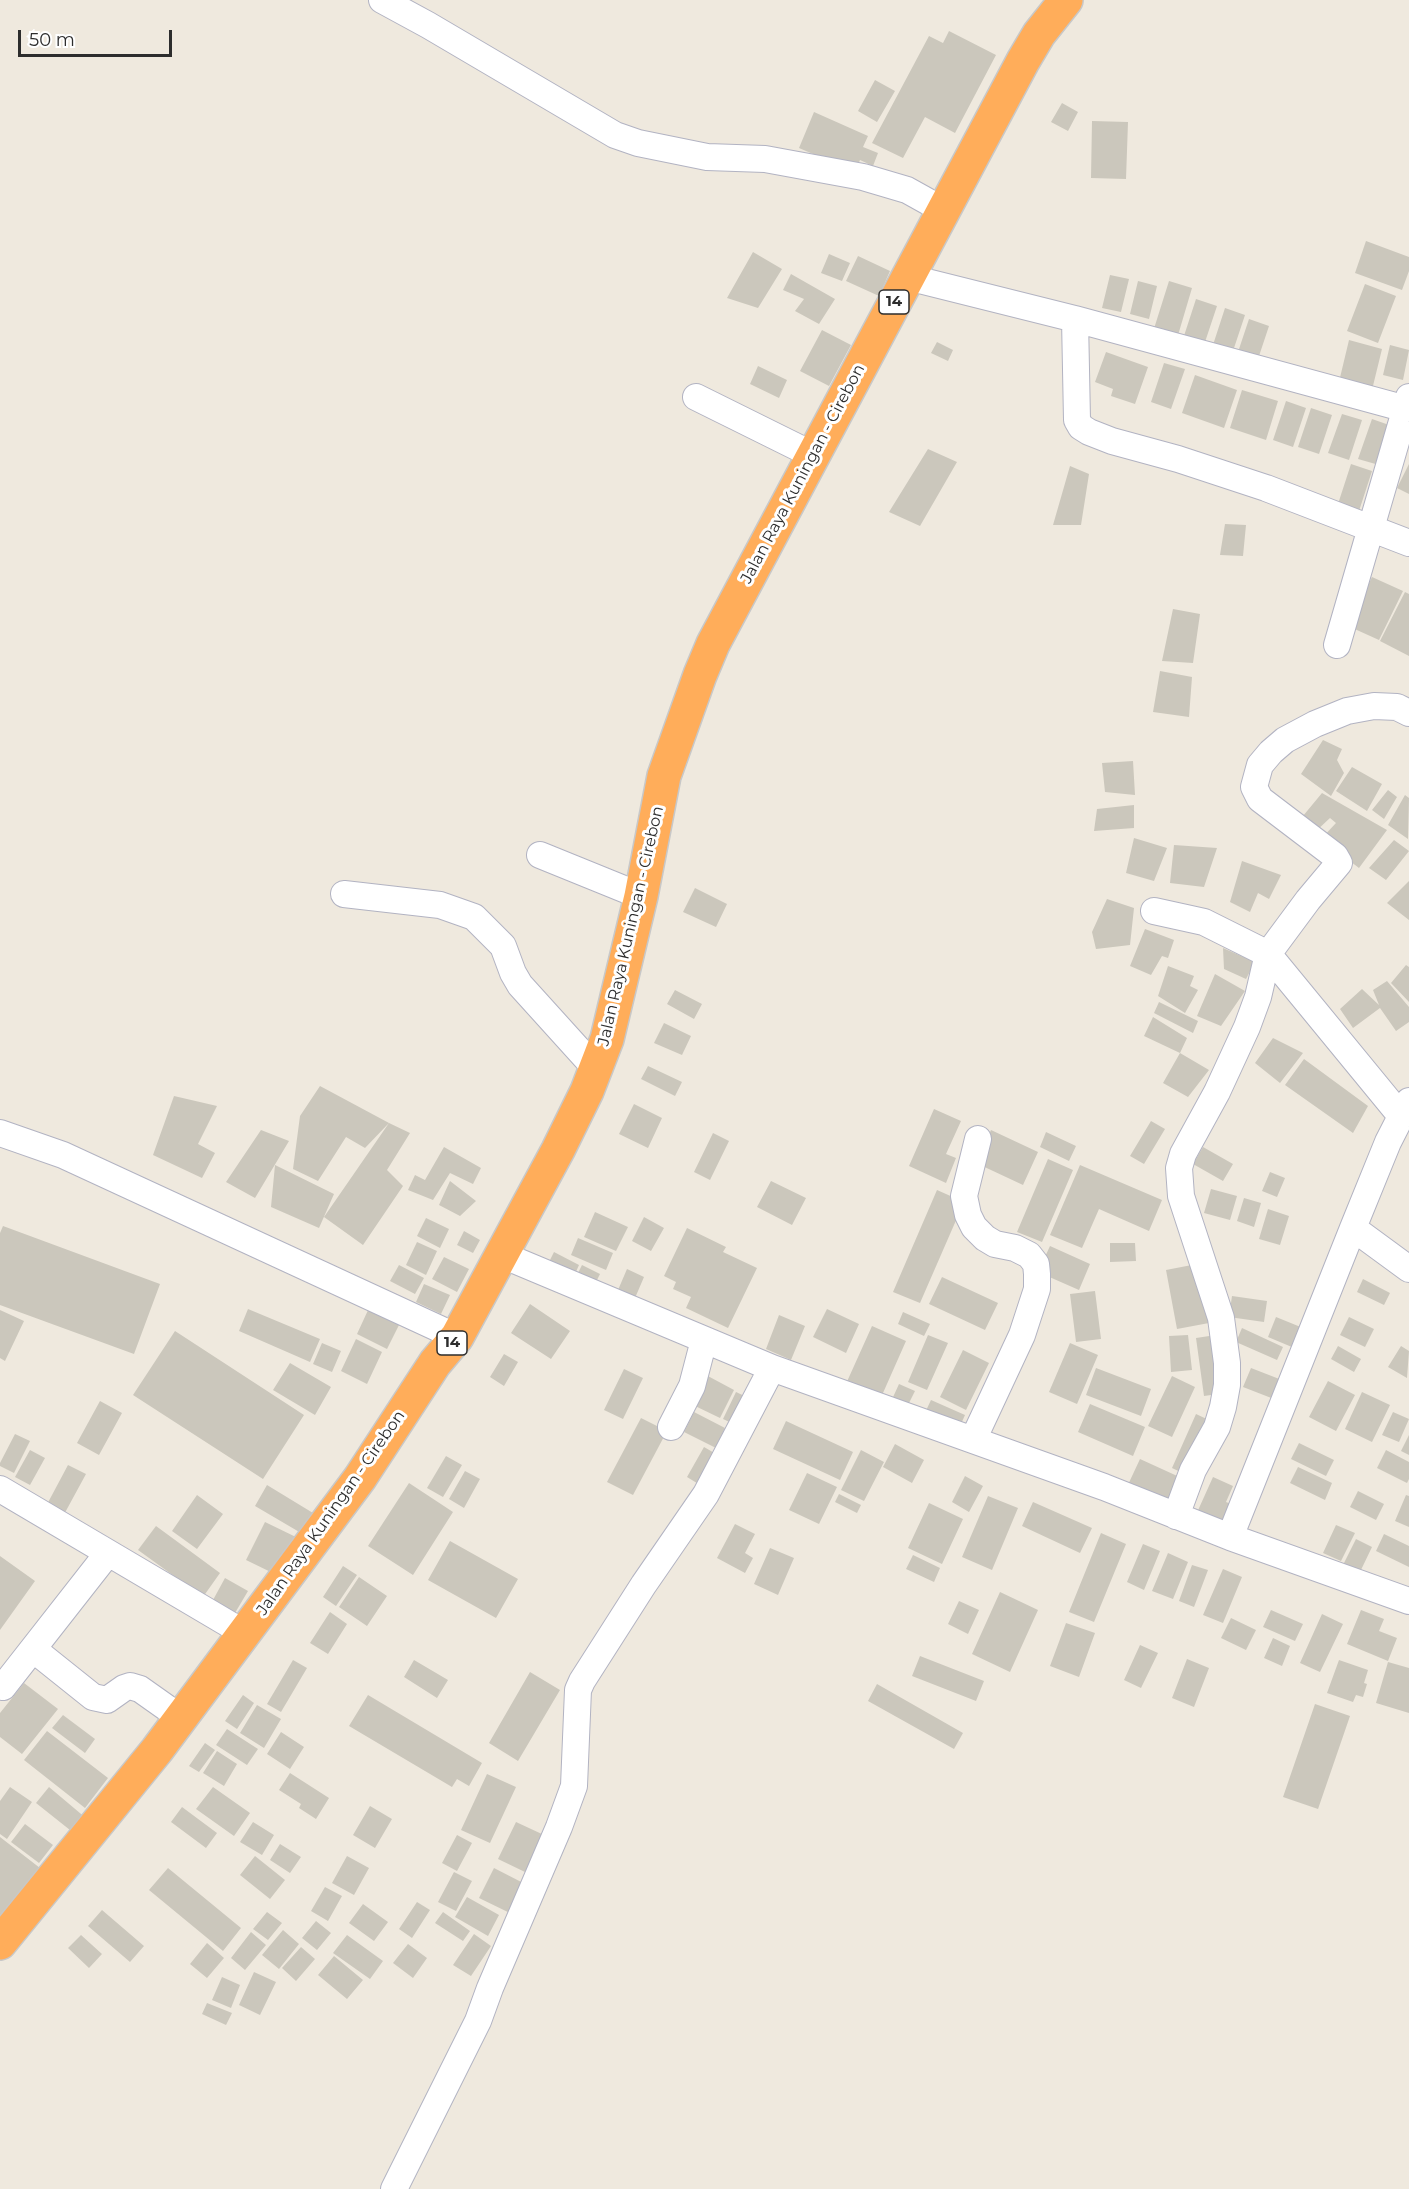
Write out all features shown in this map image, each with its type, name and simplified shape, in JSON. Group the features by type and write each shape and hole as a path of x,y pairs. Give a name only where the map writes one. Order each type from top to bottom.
{"highway":[{"name":"Jalan Raya Kuningan - Cirebon","path":"0,1943 181,1718 360,1478 435,1363 457,1337 558,1150 596,1069 607,1039 641,896 664,776 713,644 1023,61 1039,34 1066,0"}],"street":[{"path":"382,0 615,135 638,143 707,157 765,159 863,177 907,190 943,210"},
{"path":"907,277 1075,319 1406,416 1337,645"},
{"path":"1075,319 1077,420 1081,427 1112,441 1178,459 1266,488 1409,543"},
{"path":"696,397 813,455"},
{"path":"1176,1516 1193,1470 1217,1427 1227,1385 1227,1363 1221,1318 1180,1197 1179,1168 1183,1154 1217,1092 1247,1027 1258,997 1268,954 1339,863 1335,856 1260,799 1254,787 1260,765 1285,740 1347,711 1374,706 1397,707 1409,713"},
{"path":"540,855 641,896"},
{"path":"344,894 440,905 474,917 503,946 520,985 596,1069"},
{"path":"1154,911 1204,922 1268,954 1405,1108 1353,1228 1230,1537"},
{"path":"0,1133 63,1155 457,1337"},
{"path":"973,1440 1022,1335 1037,1288 1036,1264 1029,1255 1015,1248 995,1244 974,1227 968,1215 964,1196 978,1140"},
{"path":"1353,1228 1409,1269"},
{"path":"500,1254 772,1368 1104,1487 1230,1537 1409,1601"},
{"path":"671,1427 692,1386 704,1340"},
{"path":"394,2189 478,2021 559,1827 574,1786 578,1690 582,1681 644,1584 706,1494 772,1368"},
{"path":"0,1489 244,1634"},
{"path":"108,1553 14,1667 93,1697 107,1700 124,1688 130,1686 140,1689 181,1718"}],"building":[{"path":"949,31 996,55 955,133 925,117 903,158 872,143 929,36 943,43"},
{"path":"875,80 895,91 877,122 858,111"},
{"path":"1062,103 1078,112 1068,131 1051,122"},
{"path":"814,112 868,136 863,147 878,153 873,166 860,160 855,172 799,148"},
{"path":"1092,121 1128,122 1126,179 1091,178"},
{"path":"1366,241 1409,257 1409,271 1402,290 1355,273"},
{"path":"753,252 782,269 758,308 727,298"},
{"path":"829,254 850,263 842,281 821,273"},
{"path":"858,256 890,271 879,296 846,281"},
{"path":"791,274 835,299 819,324 795,311 804,299 783,290"},
{"path":"1110,275 1129,279 1121,312 1102,308"},
{"path":"1138,281 1157,286 1149,319 1130,314"},
{"path":"1169,281 1192,288 1176,342 1152,335"},
{"path":"1365,284 1396,296 1378,343 1347,331"},
{"path":"1196,299 1217,306 1204,345 1183,339"},
{"path":"1225,308 1245,315 1232,354 1212,348"},
{"path":"1249,319 1269,326 1256,365 1236,358"},
{"path":"822,330 851,345 829,386 800,371"},
{"path":"1349,340 1382,349 1371,394 1338,386"},
{"path":"937,342 953,350 948,361 931,353"},
{"path":"1390,345 1409,350 1403,380 1383,375"},
{"path":"1106,352 1148,367 1135,404 1111,396 1113,389 1095,382"},
{"path":"1164,363 1185,369 1171,409 1151,402"},
{"path":"758,366 787,380 779,398 750,384"},
{"path":"1195,375 1237,390 1224,428 1182,413"},
{"path":"1242,390 1278,401 1266,440 1230,428"},
{"path":"1286,401 1306,408 1293,447 1273,440"},
{"path":"1311,408 1332,415 1319,454 1298,447"},
{"path":"1342,414 1362,420 1349,460 1328,453"},
{"path":"1372,419 1392,426 1379,465 1358,459"},
{"path":"928,449 957,462 920,526 889,512"},
{"path":"1351,464 1372,471 1359,511 1338,504"},
{"path":"1409,464 1409,494 1397,488"},
{"path":"1070,466 1089,474 1081,525 1053,525"},
{"path":"1225,524 1246,525 1243,556 1220,555"},
{"path":"1372,577 1403,591 1379,640 1348,626"},
{"path":"1405,592 1409,594 1409,656 1380,641"},
{"path":"1173,609 1200,614 1193,663 1162,661"},
{"path":"1160,671 1192,677 1189,717 1153,712"},
{"path":"1323,740 1342,749 1337,760 1344,773 1331,796 1301,774"},
{"path":"1133,761 1135,795 1105,792 1102,763"},
{"path":"1352,767 1382,784 1367,811 1336,791"},
{"path":"1388,790 1397,797 1384,819 1372,810"},
{"path":"1322,793 1387,830 1359,868 1321,839 1336,823 1330,818 1315,832 1298,822"},
{"path":"1405,795 1409,798 1408,839 1388,825"},
{"path":"1134,805 1134,828 1094,831 1097,809"},
{"path":"1134,838 1167,848 1154,881 1126,873"},
{"path":"1394,840 1409,851 1386,880 1369,868"},
{"path":"1174,845 1217,848 1204,887 1170,883"},
{"path":"1242,861 1281,875 1269,899 1258,893 1250,912 1230,902"},
{"path":"1409,881 1409,920 1387,903"},
{"path":"695,888 727,904 716,927 683,912"},
{"path":"1107,899 1134,908 1130,945 1096,949 1092,932"},
{"path":"1145,929 1174,940 1168,958 1162,956 1151,975 1130,966"},
{"path":"1223,948 1255,962 1246,979 1224,969"},
{"path":"1406,965 1409,967 1409,1002 1391,983"},
{"path":"1168,966 1194,976 1190,986 1198,990 1185,1013 1158,996"},
{"path":"1215,974 1245,991 1221,1026 1197,1016"},
{"path":"1387,981 1409,1007 1409,1022 1396,1031 1380,1008 1353,1028 1340,1009 1362,989 1379,1005 1373,990"},
{"path":"675,990 702,1004 694,1019 667,1004"},
{"path":"1159,1002 1198,1021 1193,1033 1154,1013"},
{"path":"1153,1017 1187,1038 1180,1053 1144,1036"},
{"path":"664,1023 691,1036 682,1055 654,1043"},
{"path":"1273,1038 1303,1053 1280,1083 1255,1063"},
{"path":"1180,1053 1209,1070 1188,1097 1163,1083"},
{"path":"1304,1059 1368,1106 1353,1133 1285,1085"},
{"path":"648,1066 682,1082 675,1096 641,1079"},
{"path":"320,1086 389,1123 365,1148 346,1137 318,1181 293,1169 300,1116"},
{"path":"174,1096 217,1106 198,1144 215,1153 202,1178 153,1155"},
{"path":"634,1104 662,1118 648,1148 619,1134"},
{"path":"934,1109 961,1121 946,1154 956,1158 946,1183 909,1166"},
{"path":"1151,1121 1165,1129 1144,1164 1130,1156"},
{"path":"389,1123 410,1133 387,1170 403,1186 363,1245 324,1217"},
{"path":"261,1130 289,1141 255,1198 226,1182"},
{"path":"991,1130 1038,1152 1023,1185 976,1163"},
{"path":"1046,1132 1076,1146 1069,1161 1040,1147"},
{"path":"713,1133 729,1141 710,1180 694,1172"},
{"path":"444,1147 481,1168 473,1184 450,1173 433,1200 408,1190 415,1175 425,1180"},
{"path":"1203,1147 1233,1164 1223,1181 1193,1164"},
{"path":"1048,1159 1073,1170 1042,1242 1017,1232"},
{"path":"275,1165 334,1194 319,1228 271,1207"},
{"path":"1080,1165 1162,1200 1149,1231 1099,1209 1082,1248 1050,1235"},
{"path":"1270,1172 1285,1178 1277,1197 1262,1191"},
{"path":"450,1181 476,1201 460,1216 439,1205"},
{"path":"771,1181 806,1198 792,1225 757,1207"},
{"path":"1211,1189 1237,1196 1230,1220 1204,1213"},
{"path":"937,1190 964,1202 920,1303 893,1292"},
{"path":"1244,1198 1261,1203 1254,1227 1237,1221"},
{"path":"1268,1209 1289,1216 1280,1245 1259,1239"},
{"path":"595,1212 628,1227 616,1251 584,1237"},
{"path":"644,1217 664,1228 651,1251 632,1241"},
{"path":"426,1218 449,1229 440,1248 417,1236"},
{"path":"3,1226 160,1284 134,1354 0,1305 0,1233"},
{"path":"687,1228 726,1247 723,1252 757,1268 728,1328 686,1308 691,1297 673,1289 676,1282 664,1276"},
{"path":"464,1231 480,1240 473,1253 457,1245"},
{"path":"578,1238 613,1253 606,1270 571,1255"},
{"path":"417,1242 437,1251 426,1275 406,1265"},
{"path":"1110,1243 1135,1243 1136,1261 1110,1262"},
{"path":"1050,1246 1090,1264 1079,1290 1038,1272"},
{"path":"554,1252 579,1265 571,1283 545,1270"},
{"path":"444,1257 469,1269 457,1292 432,1279"},
{"path":"1197,1264 1209,1323 1177,1329 1166,1270"},
{"path":"399,1265 424,1278 415,1294 390,1281"},
{"path":"582,1265 600,1274 591,1292 573,1283"},
{"path":"627,1269 644,1277 632,1305 615,1297"},
{"path":"942,1277 998,1303 985,1330 929,1304"},
{"path":"1363,1279 1390,1293 1384,1305 1357,1292"},
{"path":"424,1284 450,1295 441,1314 416,1302"},
{"path":"1095,1291 1101,1339 1076,1342 1070,1294"},
{"path":"1232,1296 1267,1301 1264,1322 1229,1317"},
{"path":"530,1304 570,1331 551,1359 511,1333"},
{"path":"369,1308 400,1323 387,1349 357,1334"},
{"path":"248,1309 320,1339 310,1362 239,1331"},
{"path":"827,1309 859,1324 846,1353 813,1337"},
{"path":"0,1310 24,1321 5,1361 0,1358"},
{"path":"903,1312 930,1324 924,1336 898,1324"},
{"path":"779,1315 805,1326 791,1360 766,1349"},
{"path":"1276,1317 1308,1330 1299,1350 1268,1337"},
{"path":"1349,1317 1374,1329 1365,1347 1340,1335"},
{"path":"872,1326 906,1341 879,1402 845,1386"},
{"path":"1242,1328 1283,1347 1277,1360 1236,1342"},
{"path":"175,1331 304,1415 263,1479 133,1395"},
{"path":"928,1335 948,1343 927,1390 908,1382"},
{"path":"1188,1335 1192,1370 1171,1372 1169,1336"},
{"path":"1216,1335 1225,1393 1204,1396 1196,1338"},
{"path":"356,1339 382,1352 367,1384 341,1371"},
{"path":"322,1343 341,1351 332,1372 313,1364"},
{"path":"1070,1343 1098,1355 1077,1404 1049,1392"},
{"path":"1338,1346 1361,1359 1354,1372 1331,1359"},
{"path":"1401,1346 1409,1351 1407,1378 1388,1367"},
{"path":"963,1350 989,1363 966,1410 940,1397"},
{"path":"504,1354 518,1362 504,1386 490,1377"},
{"path":"290,1363 331,1387 315,1415 273,1390"},
{"path":"1096,1368 1151,1389 1141,1416 1086,1395"},
{"path":"1251,1368 1287,1382 1279,1401 1243,1387"},
{"path":"624,1369 643,1378 623,1419 604,1410"},
{"path":"706,1375 734,1390 720,1418 691,1404"},
{"path":"1172,1376 1195,1387 1172,1437 1148,1426"},
{"path":"1328,1381 1355,1395 1336,1431 1309,1417"},
{"path":"899,1384 915,1391 904,1413 889,1406"},
{"path":"736,1392 751,1399 738,1426 723,1419"},
{"path":"1362,1392 1390,1405 1372,1442 1345,1429"},
{"path":"931,1400 965,1415 957,1433 923,1417"},
{"path":"100,1401 122,1413 99,1455 77,1443"},
{"path":"1090,1404 1145,1427 1133,1456 1078,1432"},
{"path":"694,1412 725,1428 716,1448 684,1432"},
{"path":"1393,1412 1409,1419 1399,1442 1382,1435"},
{"path":"1196,1414 1213,1422 1189,1476 1172,1468"},
{"path":"641,1418 667,1431 633,1495 607,1482"},
{"path":"786,1421 853,1452 840,1480 773,1449"},
{"path":"15,1434 30,1441 14,1473 0,1466 0,1463"},
{"path":"1409,1435 1409,1455 1401,1451"},
{"path":"1299,1443 1334,1460 1326,1476 1291,1459"},
{"path":"895,1444 924,1460 912,1483 883,1467"},
{"path":"704,1447 723,1458 705,1488 687,1477"},
{"path":"30,1450 45,1458 30,1485 15,1477"},
{"path":"861,1450 884,1462 864,1501 841,1490"},
{"path":"1386,1450 1409,1462 1407,1483 1377,1468"},
{"path":"446,1456 462,1465 443,1497 427,1488"},
{"path":"1140,1459 1186,1480 1172,1510 1126,1489"},
{"path":"68,1465 86,1474 61,1520 44,1510"},
{"path":"1298,1467 1332,1483 1325,1500 1290,1483"},
{"path":"465,1471 480,1479 464,1508 449,1499"},
{"path":"807,1473 837,1487 819,1524 789,1510"},
{"path":"965,1476 983,1486 969,1512 952,1502"},
{"path":"1213,1477 1233,1486 1226,1502 1236,1506 1225,1531 1195,1517"},
{"path":"409,1483 453,1512 413,1575 368,1546"},
{"path":"267,1485 313,1513 301,1533 255,1506"},
{"path":"1358,1491 1384,1504 1376,1520 1350,1507"},
{"path":"839,1494 861,1505 857,1513 835,1502"},
{"path":"197,1495 223,1514 197,1549 172,1531"},
{"path":"1406,1495 1409,1496 1409,1527 1395,1521"},
{"path":"988,1496 1018,1508 992,1570 962,1557"},
{"path":"1033,1502 1092,1528 1080,1553 1022,1526"},
{"path":"929,1503 963,1519 942,1564 908,1548"},
{"path":"265,1522 300,1539 281,1577 246,1560"},
{"path":"735,1524 755,1534 745,1553 753,1558 745,1573 717,1558"},
{"path":"1336,1525 1355,1533 1341,1561 1323,1553"},
{"path":"156,1526 220,1573 203,1597 138,1550"},
{"path":"1101,1533 1126,1544 1094,1622 1069,1612"},
{"path":"1384,1534 1409,1546 1409,1567 1376,1551"},
{"path":"1356,1539 1372,1547 1360,1572 1343,1565"},
{"path":"450,1541 518,1579 496,1618 428,1580"},
{"path":"1143,1544 1160,1551 1144,1590 1127,1582"},
{"path":"770,1548 794,1558 778,1595 754,1584"},
{"path":"1168,1553 1188,1562 1173,1599 1152,1591"},
{"path":"913,1555 940,1568 934,1582 906,1569"},
{"path":"0,1556 35,1581 0,1630"},
{"path":"1192,1565 1208,1570 1194,1607 1179,1601"},
{"path":"343,1566 357,1575 336,1606 323,1597"},
{"path":"1223,1569 1242,1577 1223,1623 1203,1615"},
{"path":"359,1577 387,1596 367,1626 339,1607"},
{"path":"225,1578 248,1591 235,1613 213,1600"},
{"path":"1000,1592 1038,1610 1010,1672 972,1654"},
{"path":"959,1601 979,1610 968,1634 948,1624"},
{"path":"1271,1610 1303,1624 1295,1641 1263,1627"},
{"path":"1361,1610 1384,1619 1379,1631 1397,1638 1388,1661 1347,1644"},
{"path":"330,1612 347,1624 328,1654 310,1643"},
{"path":"1322,1614 1343,1624 1320,1672 1300,1663"},
{"path":"1231,1618 1256,1630 1246,1650 1221,1638"},
{"path":"1066,1623 1095,1633 1079,1677 1050,1666"},
{"path":"1273,1638 1290,1646 1282,1666 1264,1658"},
{"path":"1140,1645 1158,1653 1141,1688 1124,1680"},
{"path":"920,1656 984,1681 976,1701 912,1676"},
{"path":"1187,1659 1209,1668 1194,1707 1172,1698"},
{"path":"293,1660 307,1668 281,1712 267,1704"},
{"path":"414,1660 448,1680 437,1698 404,1677"},
{"path":"1339,1660 1368,1670 1363,1697 1356,1695 1353,1702 1327,1693"},
{"path":"1388,1662 1409,1668 1409,1713 1376,1703"},
{"path":"530,1672 560,1690 518,1761 489,1743"},
{"path":"24,1683 58,1709 22,1754 0,1737 0,1713"},
{"path":"877,1684 963,1733 954,1749 868,1701"},
{"path":"243,1695 254,1703 237,1729 225,1721"},
{"path":"368,1695 482,1763 469,1786 457,1779 452,1787 349,1726"},
{"path":"1315,1704 1350,1716 1318,1809 1283,1797"},
{"path":"257,1705 281,1719 264,1748 240,1733"},
{"path":"63,1715 95,1739 85,1753 52,1728"},
{"path":"227,1729 258,1749 247,1765 216,1745"},
{"path":"47,1731 108,1778 85,1808 24,1760"},
{"path":"281,1732 304,1747 290,1769 267,1754"},
{"path":"205,1743 215,1750 199,1772 189,1766"},
{"path":"217,1751 237,1764 224,1786 203,1773"},
{"path":"290,1773 329,1798 316,1819 299,1808 301,1804 279,1790"},
{"path":"487,1774 516,1787 490,1843 461,1830"},
{"path":"10,1787 32,1802 7,1839 0,1834 0,1801"},
{"path":"49,1787 87,1819 75,1834 36,1803"},
{"path":"213,1787 250,1813 234,1836 196,1809"},
{"path":"370,1806 392,1819 375,1848 353,1835"},
{"path":"182,1807 217,1833 206,1848 171,1822"},
{"path":"253,1822 274,1835 262,1855 240,1842"},
{"path":"516,1822 544,1835 525,1872 498,1859"},
{"path":"25,1824 53,1845 39,1863 11,1842"},
{"path":"457,1835 472,1843 457,1871 442,1863"},
{"path":"0,1837 40,1868 0,1920"},
{"path":"280,1844 301,1857 290,1873 270,1860"},
{"path":"255,1856 285,1880 270,1899 240,1875"},
{"path":"347,1856 369,1868 354,1895 332,1883"},
{"path":"168,1868 241,1928 223,1951 149,1890"},
{"path":"494,1868 529,1886 514,1915 479,1898"},
{"path":"454,1872 472,1881 456,1911 438,1902"},
{"path":"325,1887 342,1896 328,1921 311,1911"},
{"path":"467,1897 499,1915 488,1936 455,1917"},
{"path":"417,1902 430,1910 412,1938 399,1929"},
{"path":"363,1904 388,1922 374,1941 349,1923"},
{"path":"102,1910 144,1946 130,1962 88,1926"},
{"path":"267,1912 282,1923 268,1940 253,1929"},
{"path":"443,1912 470,1931 463,1941 435,1923"},
{"path":"316,1921 331,1933 317,1950 302,1938"},
{"path":"283,1930 299,1944 279,1969 262,1955"},
{"path":"251,1932 266,1945 245,1970 231,1958"},
{"path":"474,1934 491,1946 471,1976 453,1965"},
{"path":"81,1935 102,1954 89,1968 68,1948"},
{"path":"347,1935 383,1961 370,1979 333,1953"},
{"path":"207,1943 224,1958 207,1978 190,1964"},
{"path":"408,1944 427,1958 413,1978 393,1963"},
{"path":"301,1947 315,1959 296,1981 282,1968"},
{"path":"334,1956 363,1980 347,1999 318,1975"},
{"path":"254,1972 276,1982 260,2015 239,2005"},
{"path":"222,1977 240,1985 231,2008 212,2000"},
{"path":"207,2003 232,2013 226,2025 202,2014"}]}
